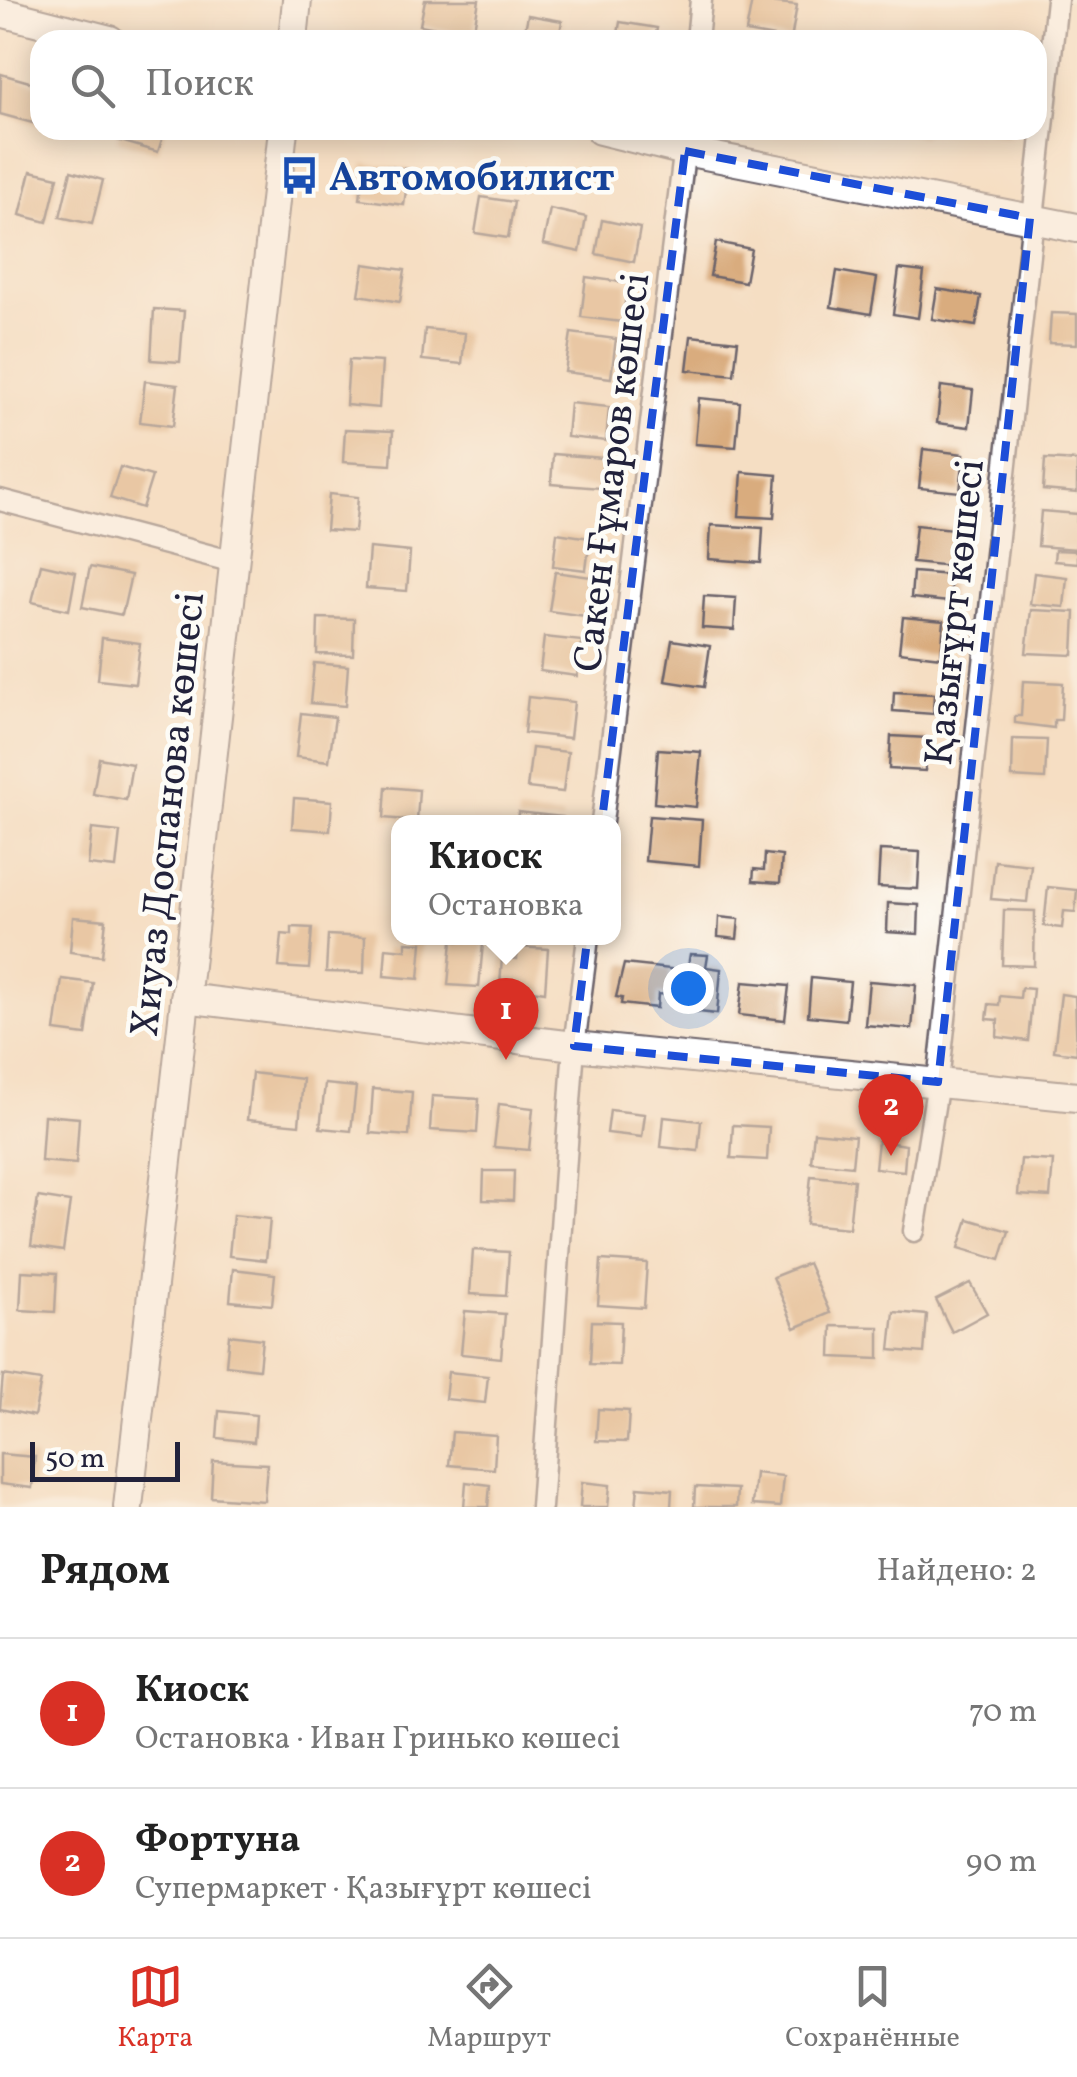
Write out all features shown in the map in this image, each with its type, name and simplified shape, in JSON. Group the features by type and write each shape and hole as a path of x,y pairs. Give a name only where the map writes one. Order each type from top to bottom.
{"street":[{"path":"294,30 297,0"},
{"path":"698,30 701,0"},
{"name":"Қазығұрт көшесі","path":"1047,81 1057,0"},
{"path":"0,12 71,30"},
{"name":"Хиуаз Доспанова көшесі","path":"128,1507 282,140"},
{"path":"686,140 1077,228"},
{"name":"Сакен Ғұмаров көшесі","path":"603,815 686,140"},
{"name":"Қазығұрт көшесі","path":"914,1231 938,1082 1040,140"},
{"path":"0,500 234,562"},
{"path":"541,1507 574,1046 587,945"},
{"path":"186,998 574,1046 1077,1097"}],"highlighted area":[{"path":"685,151 1030,218 938,1082 574,1046"}],"building":[{"path":"425,0 479,0 474,30 420,25"},
{"path":"752,0 797,5 793,30 746,30"},
{"path":"528,15 562,21 561,30 525,30"},
{"path":"620,22 657,28 657,30 619,30"},
{"path":"1,74 30,82 30,122 0,114"},
{"path":"117,140 162,140 158,152"},
{"path":"364,163 409,169 404,205 360,199"},
{"path":"31,171 58,177 47,222 20,215"},
{"path":"71,171 103,180 92,224 60,217"},
{"path":"481,197 514,202 508,238 475,233"},
{"path":"550,209 586,217 580,252 543,244"},
{"path":"602,220 640,228 634,262 596,254"},
{"path":"716,242 751,249 745,282 710,276"},
{"path":"364,264 405,270 400,302 359,295"},
{"path":"899,269 924,272 918,318 893,314"},
{"path":"837,271 877,278 871,314 831,307"},
{"path":"586,277 628,283 622,322 581,317"},
{"path":"937,289 981,296 976,326 932,319"},
{"path":"154,309 184,311 180,362 151,360"},
{"path":"1051,313 1077,314 1077,344 1049,343"},
{"path":"425,329 465,333 462,364 422,360"},
{"path":"571,333 616,339 611,378 565,372"},
{"path":"691,336 738,341 734,375 687,370"},
{"path":"349,360 382,362 379,408 346,405"},
{"path":"145,381 178,385 173,426 140,422"},
{"path":"941,386 973,390 969,427 937,423"},
{"path":"699,398 740,402 736,447 695,444"},
{"path":"570,403 609,407 606,441 567,437"},
{"path":"345,429 393,431 391,465 343,462"},
{"path":"923,449 964,454 960,492 919,488"},
{"path":"553,454 603,458 600,488 551,484"},
{"path":"1045,459 1077,461 1077,493 1043,490"},
{"path":"120,467 152,476 142,508 110,498"},
{"path":"742,472 777,475 774,518 739,516"},
{"path":"329,494 358,497 355,532 326,530"},
{"path":"1041,511 1077,514 1076,549 1038,546"},
{"path":"711,525 763,528 761,563 709,559"},
{"path":"916,525 954,529 951,566 912,562"},
{"path":"557,533 590,538 586,570 553,566"},
{"path":"369,548 410,552 407,591 366,588"},
{"path":"1055,550 1077,551 1077,563 1054,561"},
{"path":"41,564 76,572 69,610 32,602"},
{"path":"90,567 131,575 122,615 82,607"},
{"path":"555,572 591,577 586,616 549,611"},
{"path":"913,572 951,575 949,602 911,598"},
{"path":"1034,573 1067,577 1064,607 1030,604"},
{"path":"704,596 736,598 734,630 702,628"},
{"path":"1031,610 1075,612 1073,655 1026,653"},
{"path":"903,617 944,621 941,657 899,652"},
{"path":"318,618 354,619 353,655 317,654"},
{"path":"544,637 582,641 577,676 540,671"},
{"path":"102,638 140,643 135,684 98,680"},
{"path":"672,640 710,646 704,687 665,681"},
{"path":"314,663 348,666 345,706 310,703"},
{"path":"1023,681 1063,683 1061,720 1054,720 1054,728 1015,723 1015,716 1021,716"},
{"path":"894,692 934,694 933,714 893,711"},
{"path":"528,697 574,702 570,738 524,733"},
{"path":"301,713 335,717 329,761 296,757"},
{"path":"891,736 927,738 925,771 889,769"},
{"path":"1013,739 1047,740 1045,779 1012,777"},
{"path":"532,748 568,752 563,792 527,788"},
{"path":"658,749 701,752 696,807 654,803"},
{"path":"99,758 132,764 126,800 93,794"},
{"path":"386,787 419,790 417,815 384,818"},
{"path":"294,798 332,801 330,831 292,828"},
{"path":"649,816 702,820 699,866 645,861"},
{"path":"92,829 120,832 116,868 88,865"},
{"path":"880,850 920,852 918,889 878,887"},
{"path":"765,854 782,856 780,883 753,881 754,869 764,870"},
{"path":"995,861 1031,865 1027,902 991,899"},
{"path":"1048,887 1077,890 1075,912 1064,911 1062,928 1044,926"},
{"path":"888,903 919,905 918,934 887,932"},
{"path":"1004,910 1035,911 1034,966 1002,965"},
{"path":"73,917 106,920 102,956 70,952"},
{"path":"719,917 739,919 737,939 718,937"},
{"path":"292,927 312,928 309,969 279,967 282,934 292,935"},
{"path":"328,935 365,937 364,973 326,972"},
{"path":"406,945 422,945 419,979 384,976 386,948 406,950"},
{"path":"452,945 483,945 479,987 448,985"},
{"path":"518,947 548,949 545,992 500,985 502,958 517,959"},
{"path":"690,954 708,955 706,967 721,969 717,1014 681,1010"},
{"path":"624,964 671,969 668,995 658,994 657,1008 621,1004 622,998 616,997"},
{"path":"811,978 850,982 846,1020 808,1016"},
{"path":"62,979 93,983 86,1035 55,1031"},
{"path":"869,981 916,985 912,1029 865,1025"},
{"path":"743,982 789,986 785,1020 739,1015"},
{"path":"1021,988 1033,989 1028,1041 997,1037 998,1020 987,1019 989,1004 999,1005 1000,996 1020,998"},
{"path":"1061,994 1075,996 1077,1054 1054,1051"},
{"path":"252,1073 303,1079 299,1125 247,1120"},
{"path":"325,1084 356,1087 351,1131 320,1128"},
{"path":"373,1089 412,1092 409,1136 370,1133"},
{"path":"432,1096 479,1099 477,1133 430,1130"},
{"path":"499,1104 533,1108 529,1150 494,1147"},
{"path":"610,1110 645,1114 642,1137 607,1133"},
{"path":"44,1115 79,1118 76,1164 41,1161"},
{"path":"664,1117 701,1121 698,1151 661,1147"},
{"path":"733,1125 769,1127 767,1160 731,1158"},
{"path":"814,1132 855,1136 852,1166 811,1162"},
{"path":"878,1141 906,1145 904,1171 875,1168"},
{"path":"1021,1159 1053,1161 1050,1197 1018,1195"},
{"path":"484,1171 514,1171 513,1201 483,1200"},
{"path":"811,1176 854,1180 849,1228 806,1224"},
{"path":"38,1197 70,1202 63,1251 31,1246"},
{"path":"233,1215 270,1219 266,1260 229,1256"},
{"path":"968,1219 1009,1231 1000,1260 959,1248"},
{"path":"473,1250 509,1252 506,1296 470,1294"},
{"path":"601,1260 647,1263 644,1308 598,1305"},
{"path":"808,1263 830,1313 795,1328 773,1277"},
{"path":"233,1269 275,1274 272,1305 230,1301"},
{"path":"22,1271 57,1273 55,1312 20,1310"},
{"path":"970,1283 987,1313 952,1332 936,1300"},
{"path":"465,1311 505,1314 501,1358 461,1354"},
{"path":"894,1312 927,1315 924,1353 890,1350"},
{"path":"592,1321 621,1322 619,1365 590,1364"},
{"path":"832,1326 879,1327 879,1359 831,1357"},
{"path":"229,1335 262,1339 259,1369 226,1365"},
{"path":"448,1372 488,1376 485,1403 445,1399"},
{"path":"3,1375 41,1381 34,1416 0,1409"},
{"path":"598,1409 629,1411 627,1442 596,1441"},
{"path":"219,1411 256,1415 254,1442 217,1438"},
{"path":"452,1432 496,1435 494,1469 449,1465"},
{"path":"0,1454 35,1457 32,1488 0,1484"},
{"path":"213,1461 267,1464 264,1501 211,1497"},
{"path":"755,1473 783,1476 780,1507 752,1505"},
{"path":"466,1482 490,1485 488,1507 464,1507"},
{"path":"582,1482 610,1485 608,1507 580,1507"},
{"path":"638,1487 672,1490 671,1507 636,1507"},
{"path":"695,1487 737,1489 736,1507 694,1507"}],"place":[{"name":"Автомобилист","path":"299,176"},
{"name":"Киоск","path":"506,1060"},
{"name":"Фортуна","path":"891,1156"}]}
